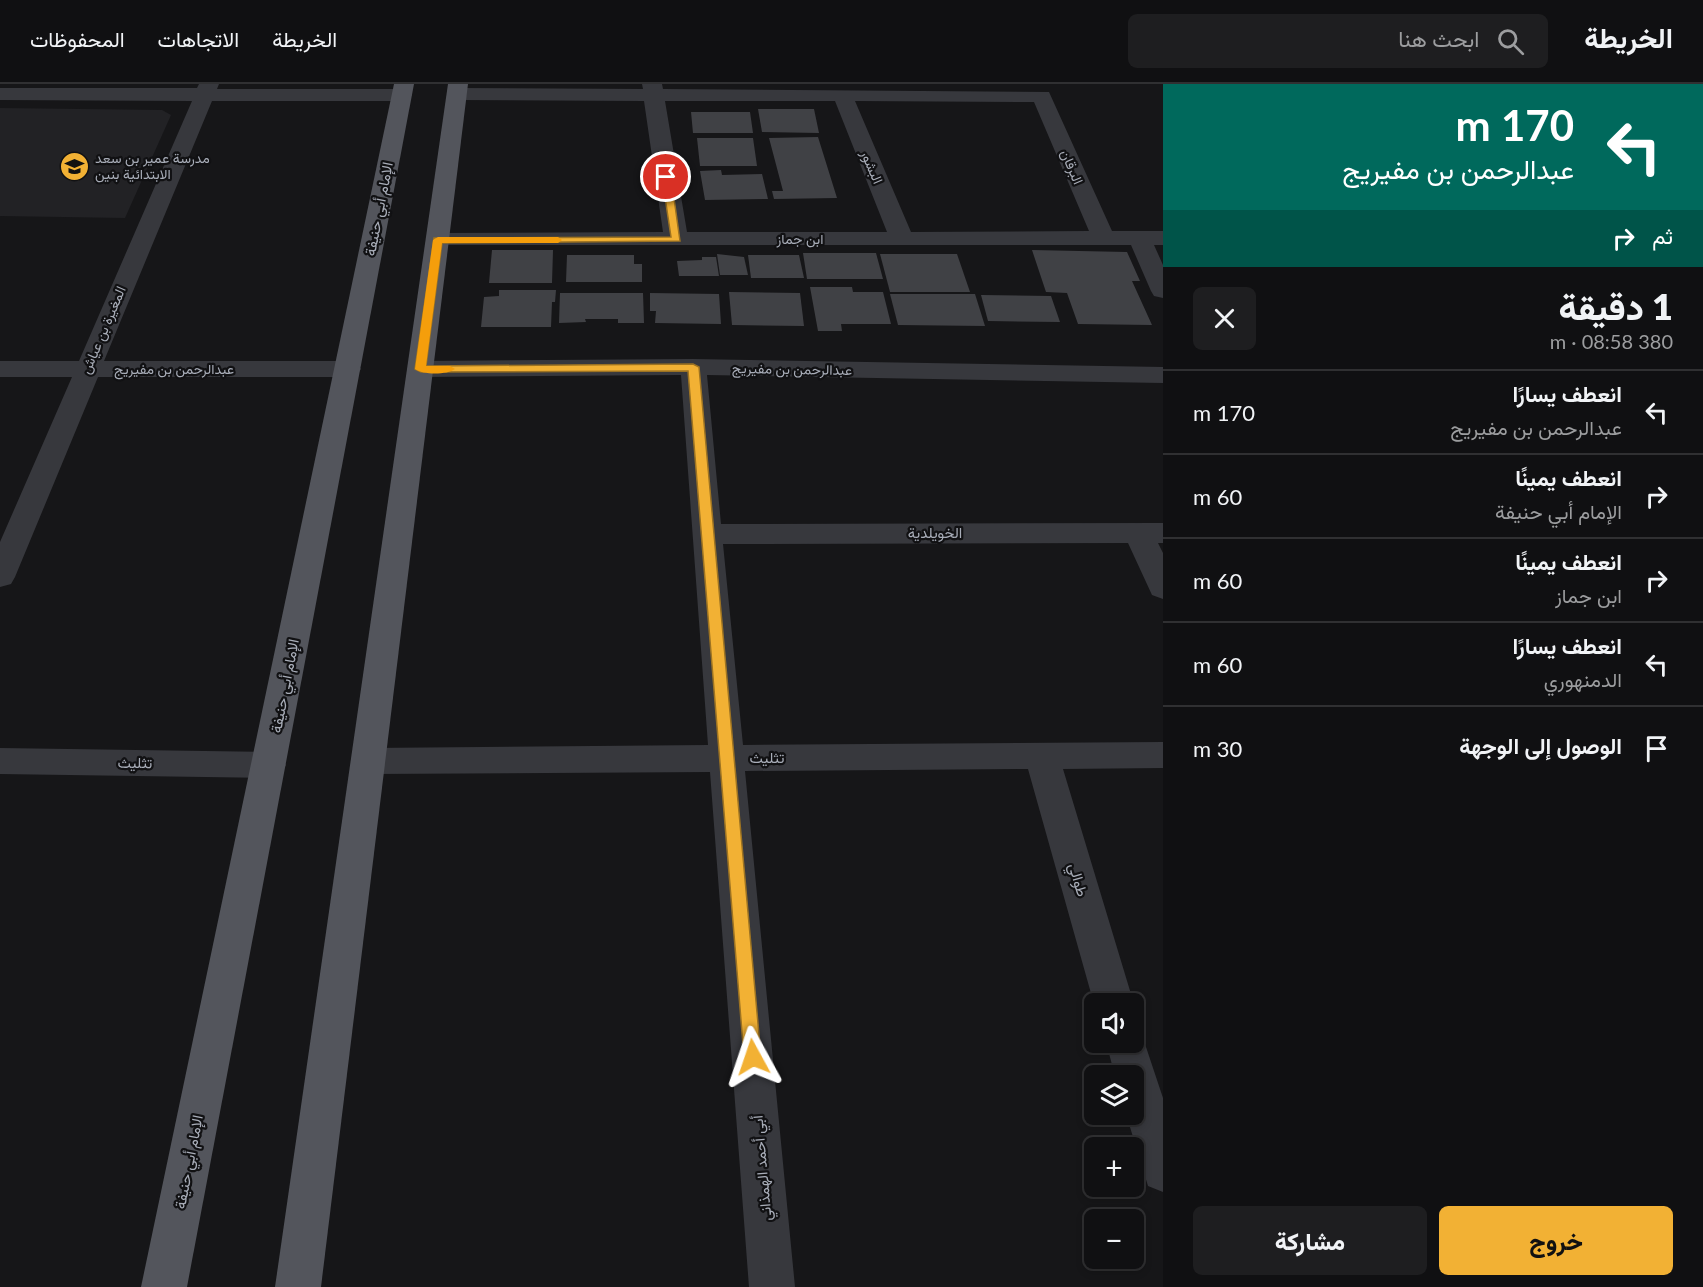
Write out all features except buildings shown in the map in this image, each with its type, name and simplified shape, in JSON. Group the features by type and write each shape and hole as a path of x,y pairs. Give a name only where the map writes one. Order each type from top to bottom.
{"main road":[{"path":"298,1287 370,761 457,89"},
{"name":"الإمام أبي حنيفة","path":"164,1287 403,90"}],"street":[{"path":"0,94 207,89 403,90"},
{"name":"المغيرة بن عياش","path":"0,577 9,532 87,369 207,89"},
{"path":"457,89 652,89 842,95"},
{"path":"652,89 676,239"},
{"name":"البرقان","path":"842,95 1042,96 1103,238"},
{"name":"البشور","path":"842,95 902,239"},
{"path":"1151,238 1163,291"},
{"name":"ابن جماز","path":"438,240 1151,238"},
{"name":"عبدالرحمن بن مفيريج","path":"421,369 693,367 1163,375"},
{"name":"أبي أحمد الهمذاني","path":"693,367 772,1287"},
{"name":"عبدالرحمن بن مفيريج","path":"0,369 348,369"},
{"path":"1151,533 1163,588"},
{"name":"الخويلدية","path":"708,534 1151,533"},
{"name":"تثليث","path":"370,761 1163,755"},
{"name":"طوالي","path":"1042,756 1111,993"},
{"name":"تثليث","path":"0,761 269,765"},
{"path":"1129,1053 1163,1171"}],"shaded area":[{"name":"مدرسة عمير بن سعد الابتدائية بنين","path":"0,108 162,110 171,115 125,218 0,216"}],"slow traffic":[{"path":"450,369 421,369 438,240 558,240"}],"place":[{"name":"مدرسة عمير بن سعد الابتدائية بنين","path":"74,166"}],"route":[{"path":"666,177 676,239 438,240 421,369 693,367 753,1057"}]}
